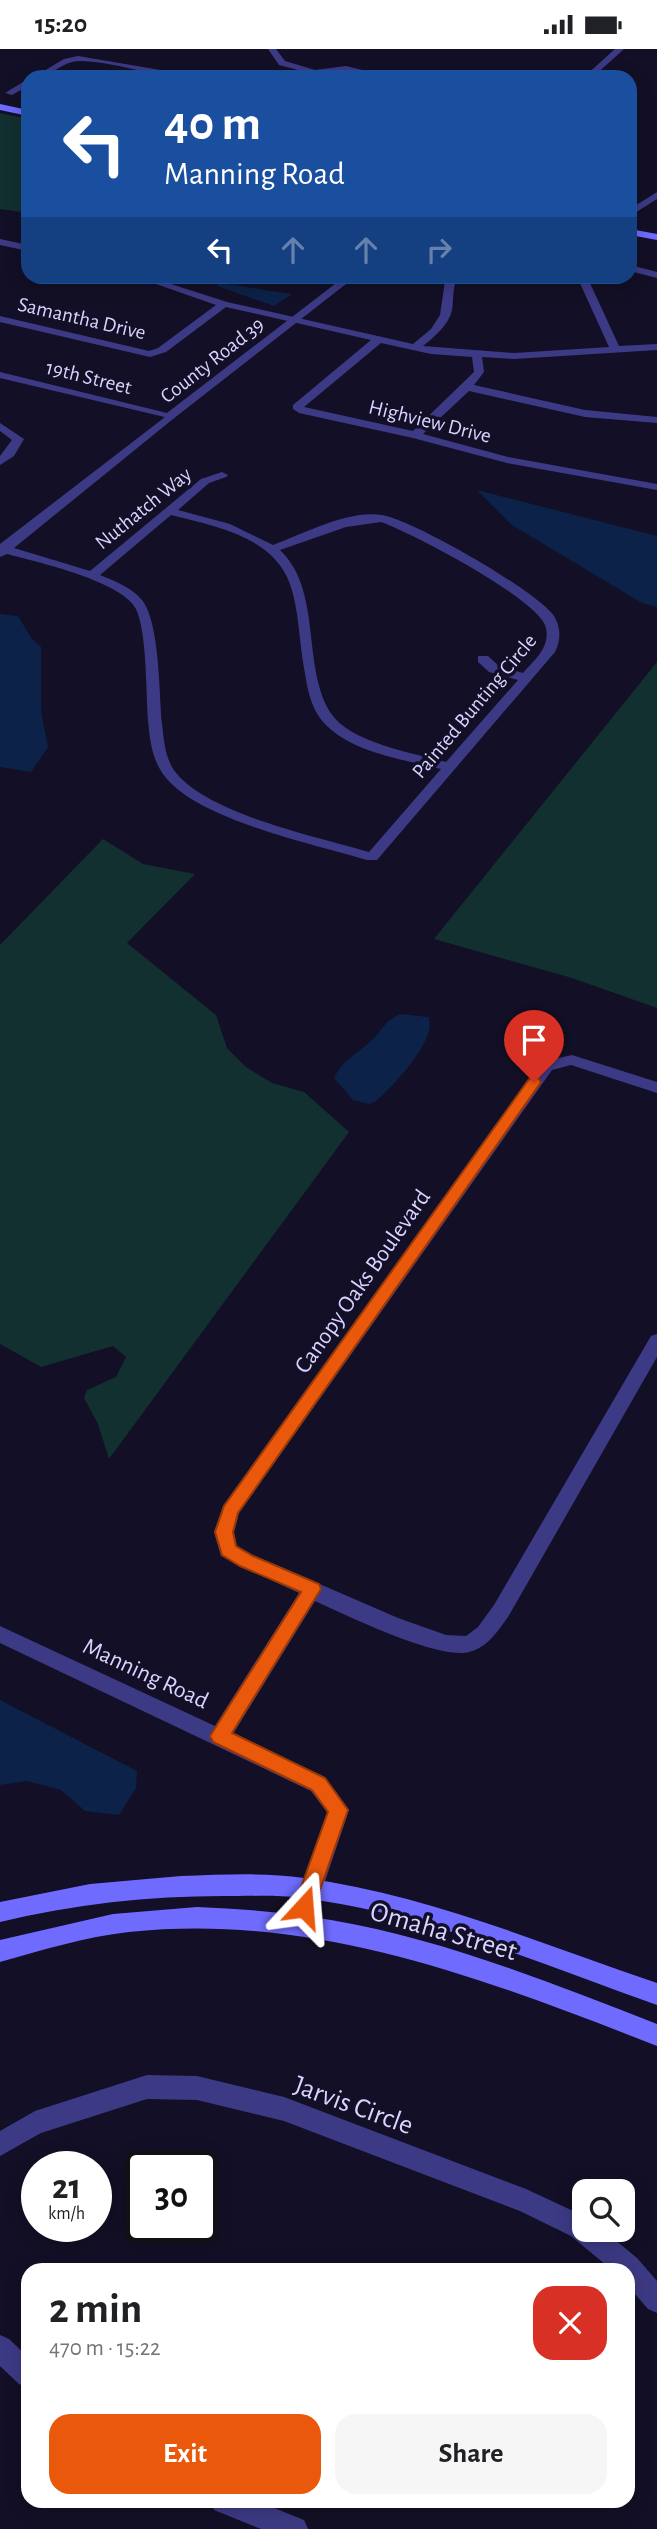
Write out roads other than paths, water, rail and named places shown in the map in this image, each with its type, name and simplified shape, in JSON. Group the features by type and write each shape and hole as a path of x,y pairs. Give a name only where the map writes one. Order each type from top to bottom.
{"main road":[{"path":"0,101 21,106"},
{"path":"0,107 21,112"},
{"path":"637,225 657,229"},
{"path":"637,233 657,237"},
{"name":"Omaha Street","path":"0,1912 54,1898 107,1891 202,1885 310,1888 449,1922 657,1994"},
{"name":"Omaha Street","path":"0,1951 129,1922 194,1918 299,1926 405,1947 550,1993 657,2033"}],"street":[{"path":"272,49 282,63 297,70"},
{"path":"597,70 620,49"},
{"path":"50,70 78,58 138,70"},
{"path":"327,70 346,70"},
{"path":"9,93 21,86"},
{"path":"637,208 657,195"},
{"path":"0,242 21,246"},
{"path":"637,270 657,275"},
{"path":"163,284 224,304 377,340 477,356 657,347"},
{"name":"County Road 39","path":"2,550 341,284"},
{"path":"415,348 433,332 446,314 446,288 449,284"},
{"path":"585,284 615,349"},
{"name":"Samantha Drive","path":"0,319 150,354 162,350 224,304"},
{"name":"Highview Drive","path":"377,340 297,407 303,411 415,435 507,460 657,487"},
{"path":"415,435 468,387 479,372 477,356"},
{"name":"19th Street","path":"0,375 169,417"},
{"path":"468,387 572,412 610,418 657,420"},
{"path":"0,426 18,439 10,454 0,462"},
{"name":"Nuthatch Way","path":"91,576 205,481 222,475"},
{"path":"169,511 223,526 273,549 286,564 296,585 317,701 331,723 356,739 449,767"},
{"name":"Painted Bunting Circle","path":"91,576 134,598 144,612 157,743 161,760 174,780 215,807 372,857 551,649 554,634 547,614 533,602 409,529 380,519 355,523 273,549"},
{"path":"2,550 91,576"},
{"path":"483,659 494,669 526,678"},
{"name":"Canopy Oaks Boulevard","path":"657,1087 572,1060 547,1066 230,1511 224,1532 228,1550 246,1561 428,1639 461,1646 480,1639 501,1611 657,1341"},
{"path":"220,1736 312,1589"},
{"name":"Manning Road","path":"0,1635 318,1784 338,1810 299,1926"},
{"name":"Jarvis Circle","path":"0,2144 35,2123 147,2087 197,2088 284,2109 526,2201 580,2227 623,2263"},
{"name":"Jarvis Circle","path":"635,2275 657,2300"},
{"path":"0,2348 21,2368"},
{"path":"241,2508 295,2529"}],"water":[{"path":"227,284 292,294 274,306 217,286"},
{"path":"477,490 657,536 657,607 642,603 512,525"},
{"path":"0,614 18,616 32,639 41,647 41,711 48,747 31,772 0,767"},
{"path":"401,1014 428,1017 430,1026 421,1049 377,1100 370,1104 353,1100 334,1078 337,1072 387,1023"},
{"path":"0,1700 137,1771 136,1788 119,1815 85,1811 61,1790 27,1781 0,1785"}]}
